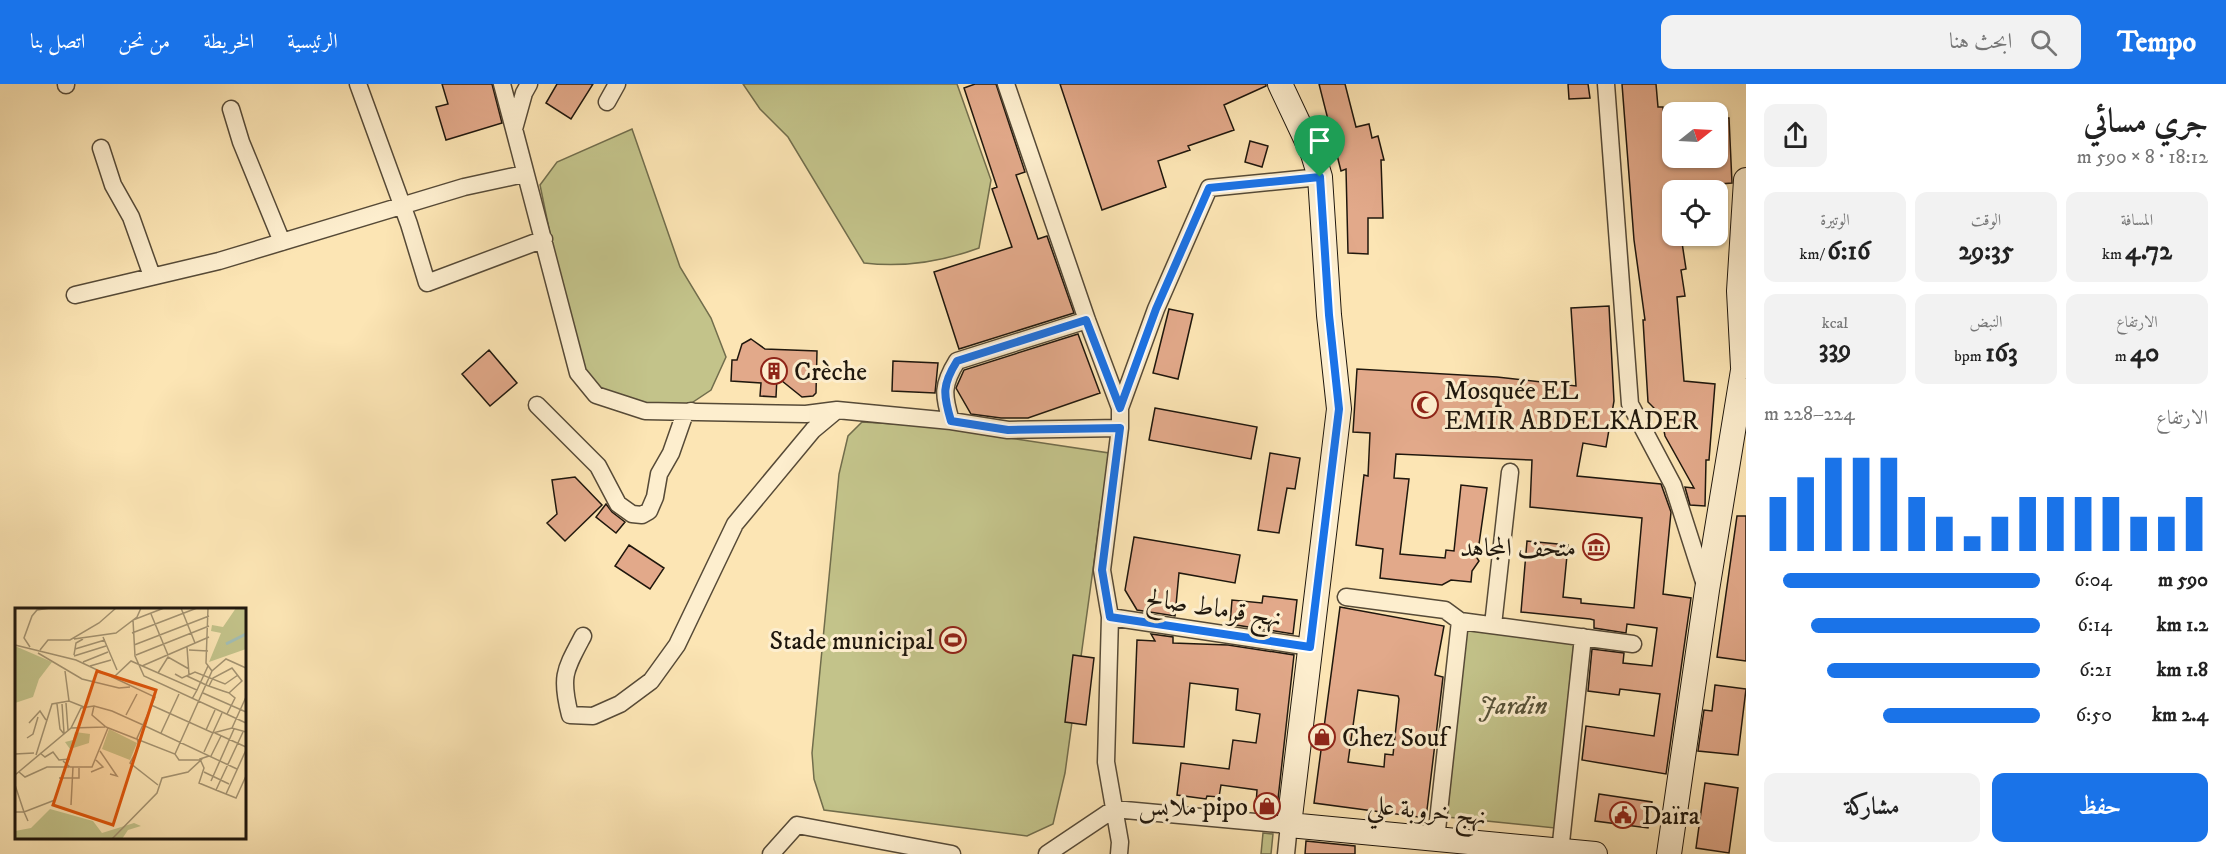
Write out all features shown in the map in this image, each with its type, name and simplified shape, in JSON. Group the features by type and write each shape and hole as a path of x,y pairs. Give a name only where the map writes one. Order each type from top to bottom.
{"main road":[{"path":"1280,84 1313,154 1320,177 1329,315 1339,409 1289,825"},
{"path":"1669,854 1707,590 1745,357 1739,291 1746,180"},
{"name":"نهج خروبة علي","path":"1289,825 1560,853 1595,854"}],"street":[{"path":"358,84 427,283 544,239"},
{"path":"502,84 578,373 596,395 645,411 806,414 837,410 951,421 1008,430 1120,428"},
{"path":"514,129 524,93 530,84"},
{"path":"607,102 617,84"},
{"path":"1006,84 1086,320 1120,408"},
{"path":"1606,84 1630,404 1673,485 1707,590"},
{"path":"231,109 241,142 282,242"},
{"path":"100,148 113,184 131,217 152,276"},
{"path":"75,295 219,261 464,187 524,174"},
{"path":"1119,854 1106,762 1110,617 1102,570 1120,428 1120,408 1156,309 1209,188 1320,177"},
{"path":"951,421 944,398 946,379 957,361 1086,320"},
{"path":"537,405 598,466 618,504 632,514 642,515 649,511 656,497 659,474 670,453 685,413 691,411"},
{"path":"583,636 565,670 563,690 570,715 593,716 620,704 651,681 677,645 735,524 813,430 837,410"},
{"path":"1493,625 1510,472"},
{"path":"1346,597 1445,610 1460,621 1633,644"},
{"name":"نهج قرماط صالح","path":"1110,617 1310,647"},
{"path":"1436,839 1460,621"},
{"path":"1560,853 1583,637"},
{"path":"1047,854 1114,809 1289,825 1286,854"},
{"path":"771,854 796,825 952,854"}],"green space":[{"path":"743,84 957,84 991,180 979,248 923,263 894,265 864,263 788,137 760,109"},
{"path":"632,129 680,267 711,318 726,357 711,390 678,412 613,401 580,379 540,185 557,162"},
{"name":"Stade municipal","path":"862,422 929,426 1109,453 1065,773 1053,824 1027,836 824,810 814,779 812,753 839,474 848,436"},
{"name":"Jardin","path":"1466,630 1574,642 1555,828 1447,817"},
{"path":"1263,833 1273,834 1271,854 1261,854"}],"building":[{"path":"442,84 492,84 502,123 446,140 436,107 448,104"},
{"path":"557,84 593,84 571,119 546,103"},
{"path":"975,84 996,84 1025,172 1016,175 1038,239 1047,236 1074,313 959,349 934,272 1012,247 992,189 997,187 964,88"},
{"path":"1060,84 1266,84 1266,86 1224,105 1234,130 1188,146 1190,150 1158,161 1166,187 1102,210"},
{"path":"1319,84 1345,84 1356,127 1369,124 1372,138 1378,136 1384,160 1381,160 1383,218 1368,218 1368,254 1348,253 1346,169 1341,171"},
{"path":"1568,84 1588,84 1590,98 1569,99"},
{"path":"1622,84 1656,84 1658,107 1662,107 1662,168 1728,168 1729,118 1732,183 1728,183 1728,180 1662,180 1662,246 1683,246 1686,269 1681,270 1685,296 1677,297 1684,381 1715,384 1709,460 1706,460 1705,506 1690,505 1685,487 1694,488 1665,436 1661,415 1648,402 1643,320 1645,320 1634,240"},
{"path":"1250,141 1268,146 1262,167 1245,162"},
{"path":"1609,306 1614,401 1606,447 1583,443 1577,476 1661,484 1671,512 1663,594 1691,598 1666,774 1582,760 1586,726 1654,736 1660,694 1620,689 1619,695 1588,691 1592,649 1624,653 1623,663 1652,666 1657,628 1627,624 1626,633 1594,628 1594,620 1590,619 1521,612 1527,541 1568,545 1563,597 1581,599 1581,603 1634,608 1642,518 1530,507 1532,460 1396,454 1394,478 1409,479 1400,554 1445,558 1446,550 1454,551 1461,485 1487,488 1477,558 1479,561 1472,571 1471,582 1451,580 1442,585 1380,578 1383,549 1356,545 1364,475 1368,476 1370,433 1353,432 1357,369 1497,377 1576,386 1571,308"},
{"path":"1169,309 1193,314 1178,379 1153,373"},
{"path":"1078,334 1100,393 1028,418 1001,418 971,414 956,388 964,370"},
{"name":"Crèche","path":"751,339 765,349 817,351 816,393 813,396 802,397 777,377 776,397 760,396 761,383 731,381 732,360 737,360 742,344"},
{"path":"489,350 517,383 490,406 462,374"},
{"path":"893,361 938,363 935,393 892,391"},
{"path":"1155,408 1257,427 1251,459 1149,440"},
{"path":"1270,453 1300,458 1295,489 1287,488 1279,533 1258,530"},
{"path":"575,477 602,505 565,541 547,523 557,514 552,480"},
{"path":"606,504 625,522 616,533 596,517"},
{"path":"1737,516 1746,516 1746,661 1717,657"},
{"path":"1134,537 1240,555 1235,583 1179,573 1175,616 1137,610 1125,590"},
{"path":"629,545 664,568 650,589 615,566"},
{"path":"1263,596 1297,600 1293,634 1230,624 1232,600 1262,603"},
{"path":"1340,607 1444,626 1435,675 1443,677 1426,818 1314,803","holes":["1358,690 1398,696 1393,755 1385,754 1384,767 1348,762"]},
{"path":"1151,634 1173,637 1173,643 1228,645 1294,655 1277,808 1256,805 1257,790 1221,785 1219,797 1207,796 1206,799 1177,795 1181,763 1229,769 1233,740 1256,743 1260,714 1236,710 1238,689 1190,683 1184,747 1133,743 1137,640 1155,641"},
{"path":"1073,655 1094,658 1086,725 1065,722"},
{"path":"1715,685 1746,689 1738,755 1698,751 1704,710 1712,711"},
{"path":"1705,783 1738,788 1729,853 1696,848"},
{"name":"Daïra","path":"1599,794 1652,802 1648,828 1595,821"},
{"path":"1306,841 1355,846 1355,854 1305,854"}],"place":[{"name":"Crèche","path":"774,371"},
{"name":"Mosquée EL EMIR ABDELKADER","path":"1425,405"},
{"name":"متحف المجاهد","path":"1596,547"},
{"name":"Stade municipal","path":"953,640"},
{"name":"Chez Souf","path":"1322,737"},
{"name":"ملابس pipo","path":"1267,806"},
{"name":"Daïra","path":"1623,815"}],"route":[{"path":"1320,177 1329,315 1339,409 1310,647 1110,617 1102,570 1120,428 1008,430 951,421 944,398 946,379 957,361 1086,320 1120,408 1156,309 1209,188 1320,177"}]}
